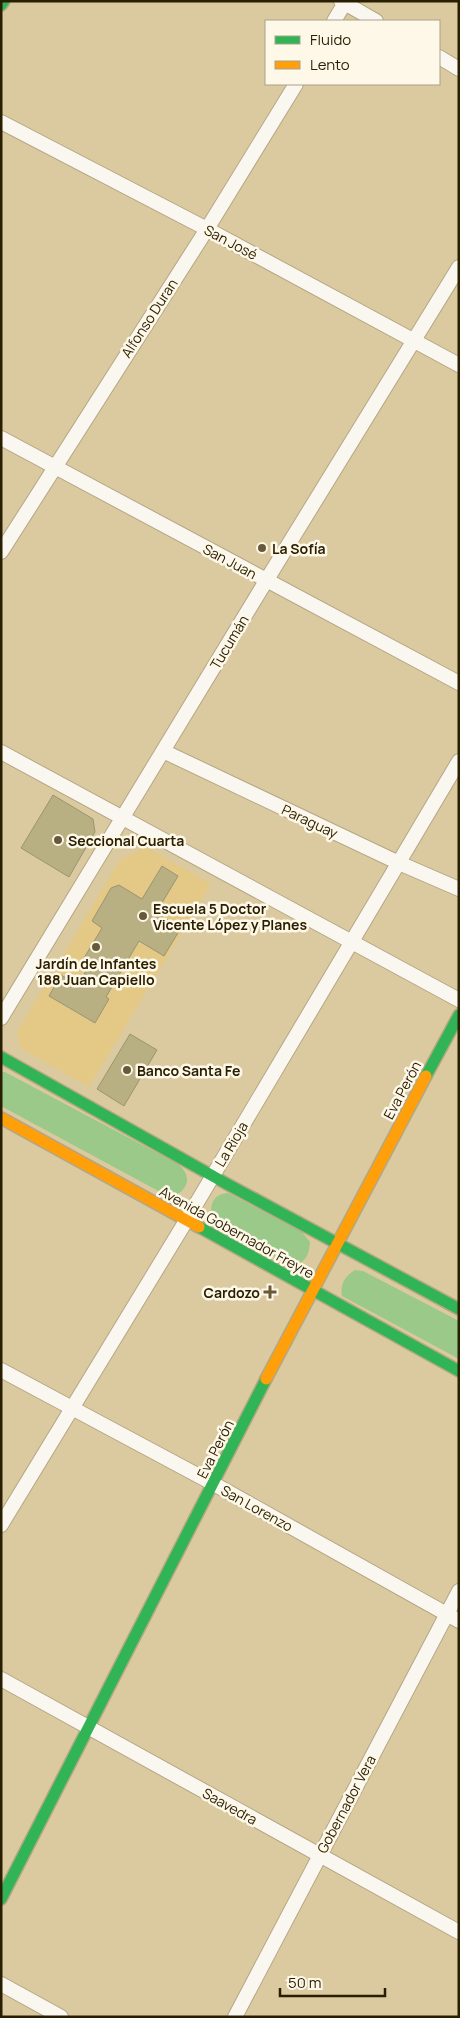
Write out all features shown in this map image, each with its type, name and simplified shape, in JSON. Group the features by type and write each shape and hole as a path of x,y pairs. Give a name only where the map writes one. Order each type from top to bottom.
{"main road":[{"path":"1,5 4,1"},
{"name":"Eva Perón","path":"1,1899 312,1290 459,1015"},
{"path":"1,1057 212,1176 459,1309"},
{"name":"Avenida Gobernador Freyre","path":"1,1118 459,1371"}],"street":[{"path":"335,20 344,2 374,20"},
{"path":"440,59 459,69"},
{"name":"Alfonso Duran","path":"1,552 295,85"},
{"name":"San José","path":"1,122 414,339 459,365"},
{"name":"Tucumán","path":"1,1018 124,818 266,580 459,267"},
{"name":"San Juan","path":"1,438 459,683"},
{"path":"1,752 459,1000"},
{"name":"Paraguay","path":"162,752 399,863 459,889"},
{"name":"La Rioja","path":"1,1525 186,1221 459,761"},
{"name":"San Lorenzo","path":"1,1370 214,1484 453,1617"},
{"name":"Gobernador Vera","path":"235,2017 319,1855 453,1617 459,1591"},
{"name":"Saavedra","path":"1,1679 459,1932"},
{"path":"1,1984 61,2017"}],"shaded area":[{"path":"146,847 211,884 89,1087 20,1048 17,1032 120,860"}],"green space":[{"path":"1,1072 5,1072 178,1164 187,1177 184,1189 175,1196 162,1193 1,1106"},
{"path":"228,1193 302,1232 310,1242 305,1259 296,1265 286,1263 217,1224 211,1218 212,1204 219,1195"},
{"path":"355,1270 363,1271 459,1321 459,1359 342,1296 344,1281"}],"building":[{"name":"Seccional Cuarta","path":"53,795 93,819 95,832 69,877 21,848"},
{"path":"162,866 178,876 156,913 181,928 164,956 139,941 106,997 109,999 95,1023 49,996 61,975 78,985 91,962 84,958 102,928 92,921 111,888 119,885 142,899"},
{"name":"Banco Santa Fe","path":"130,1034 157,1050 124,1106 97,1089"}],"traffic: fast":[{"path":"1,5 4,1"},
{"path":"426,1076 459,1015"},
{"path":"1,1057 227,1184 459,1309"},
{"path":"199,1227 459,1371"},
{"path":"1,1899 266,1379"}],"traffic: slow":[{"path":"266,1379 426,1076"},
{"path":"1,1118 199,1227"}],"place":[{"name":"La Sofía","path":"262,548"},
{"name":"Seccional Cuarta","path":"58,840"},
{"name":"Escuela 5 Doctor Vicente López y Planes","path":"143,916"},
{"name":"Jardín de Infantes 188 Juan Capiello","path":"96,947"},
{"name":"Banco Santa Fe","path":"127,1070"},
{"name":"Cardozo","path":"270,1292"}]}
